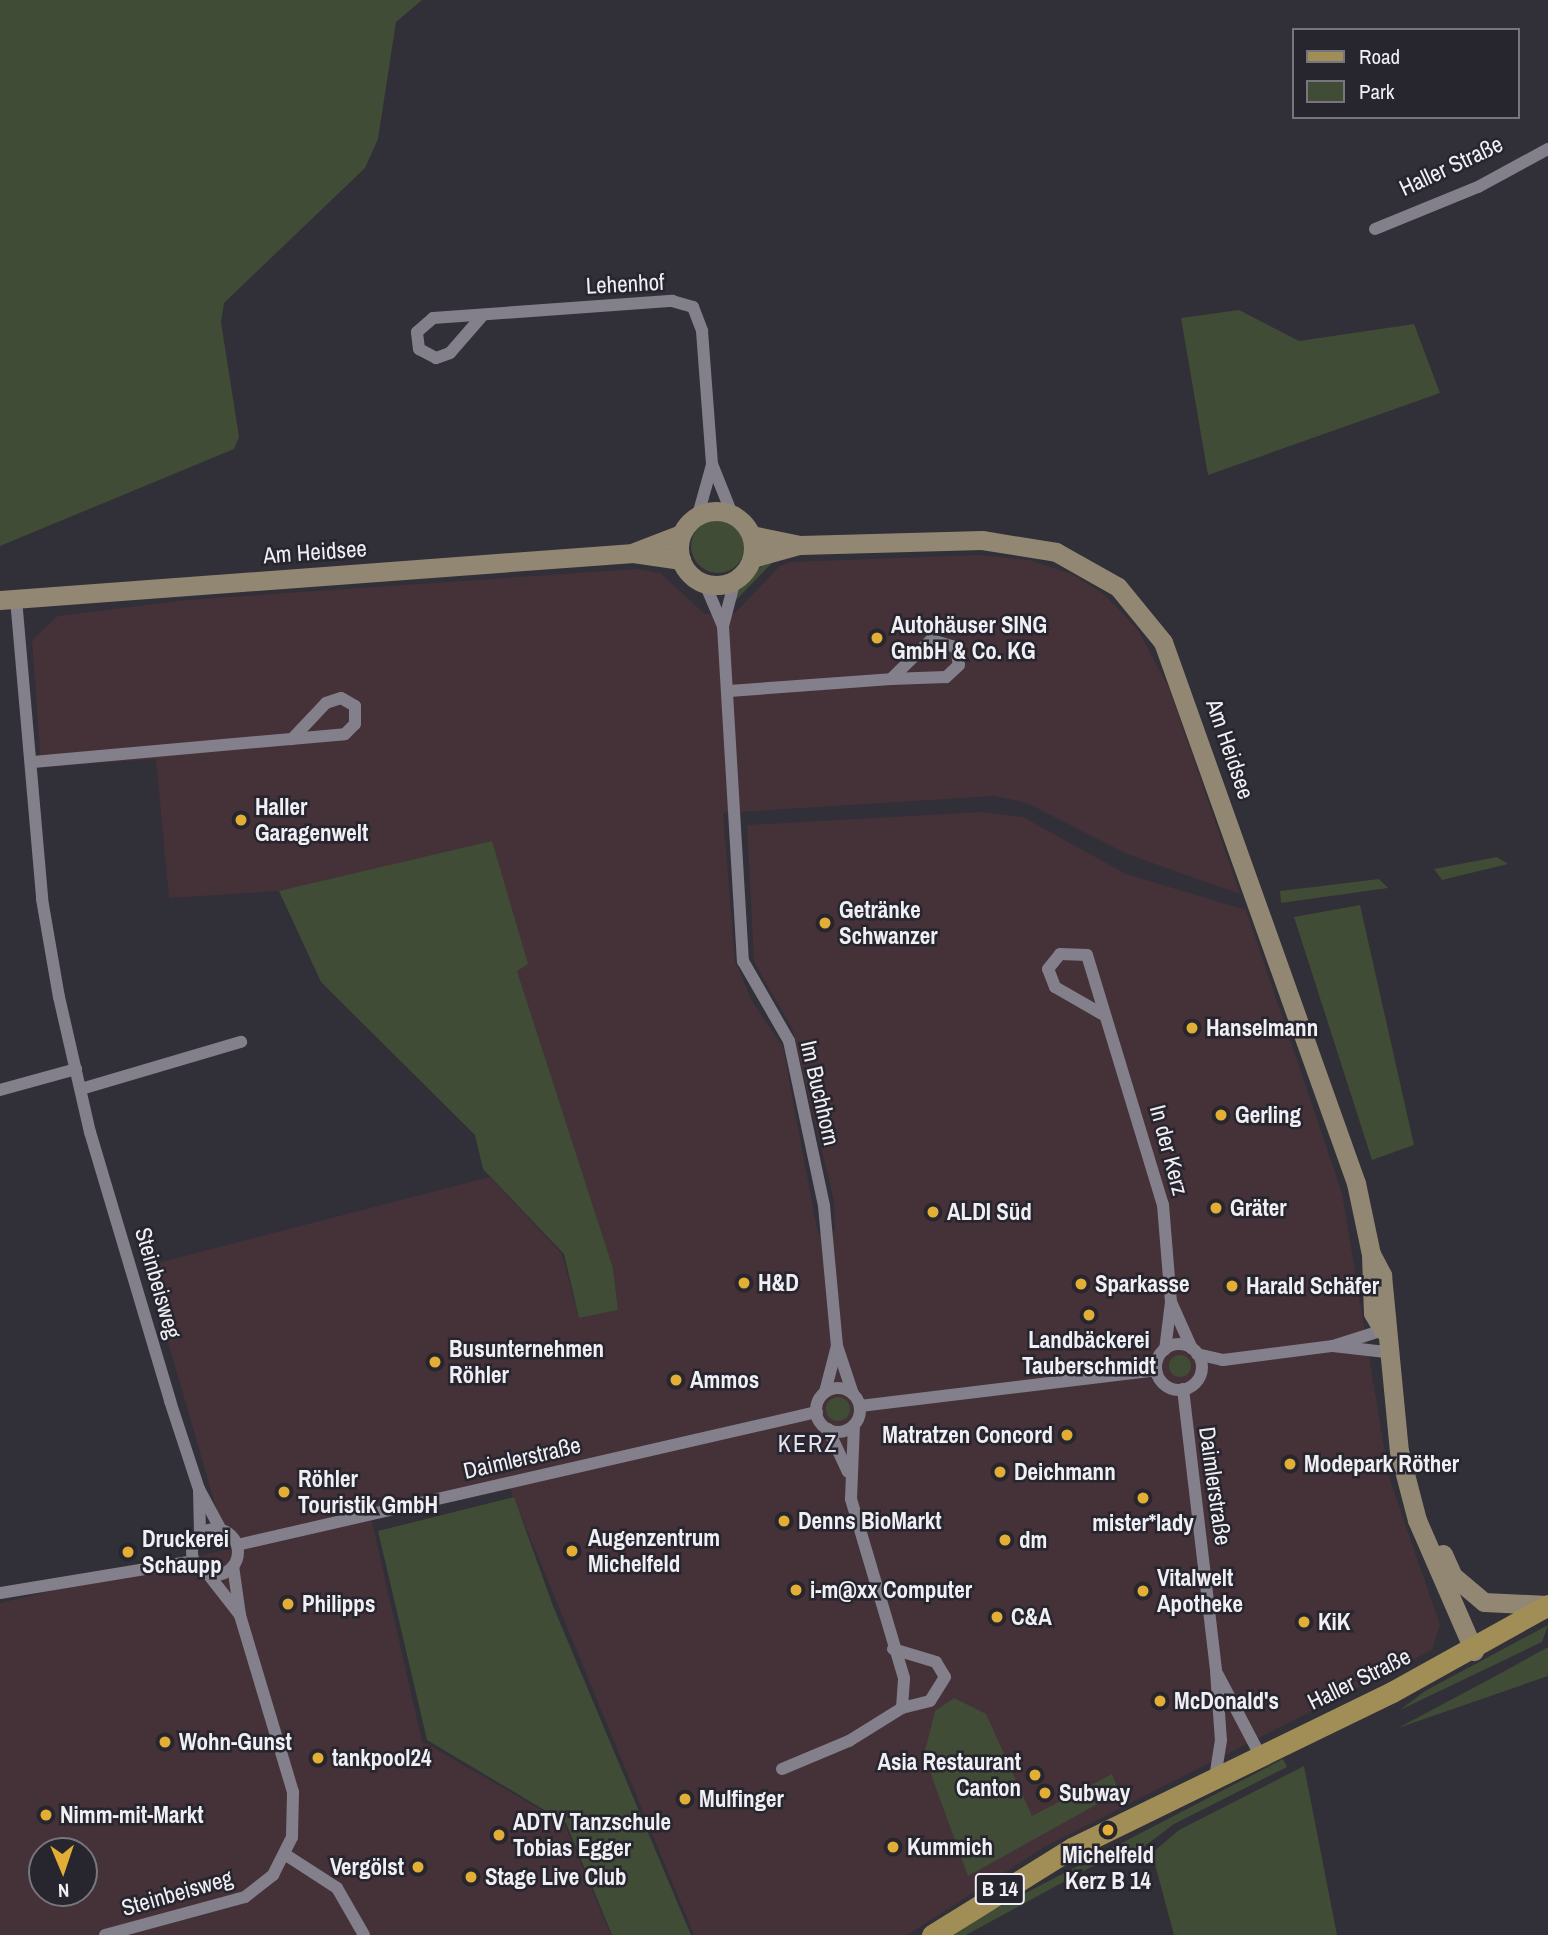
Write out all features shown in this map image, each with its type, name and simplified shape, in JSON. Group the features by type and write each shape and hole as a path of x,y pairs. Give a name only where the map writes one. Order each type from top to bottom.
{"main road":[{"path":"732,514 751,534 752,558 735,580 705,583 681,560 681,534 698,515 732,514"},
{"name":"Am Heidsee","path":"633,553 681,534"},
{"name":"Am Heidsee","path":"751,534 800,545 1021,544 1084,564 1118,587 1150,622 1175,666 1356,1182 1371,1254 1368,1284 1383,1330 1399,1451"},
{"name":"Am Heidsee","path":"752,558 800,545"},
{"name":"Am Heidsee","path":"8,599 633,553 681,560"},
{"path":"1399,1451 1464,1588 1489,1604 1548,1605"},
{"path":"1399,1451 1422,1531 1474,1651"},
{"name":"Haller Straße","path":"932,1935 1072,1848 1474,1651 1548,1605"}],"street":[{"name":"Haller Straße","path":"1375,229 1478,187 1548,149"},
{"name":"Lehenhof","path":"483,315 450,353 436,358 419,349 417,332 433,318 672,301 693,307 702,331 712,464 732,514"},
{"name":"Lehenhof","path":"698,515 712,464"},
{"name":"Im Buchhorn","path":"723,626 735,580"},
{"name":"Im Buchhorn","path":"705,583 723,626 729,691 743,961 789,1041 824,1206 837,1346 853,1394"},
{"name":"Steinbeisweg","path":"8,599 33,762 42,899 80,1089 199,1489 222,1530"},
{"path":"729,691 946,677 959,664 956,647 931,640 891,679"},
{"path":"33,762 292,739 345,734 355,724 355,706 341,698 326,703 292,739"},
{"name":"In der Kerz","path":"1102,1014 1055,987 1048,969 1060,954 1087,955 1102,1014 1129,1083 1163,1205 1171,1302 1164,1350"},
{"path":"80,1089 241,1042"},
{"path":"0,1090 76,1069"},
{"name":"In der Kerz","path":"1171,1302 1195,1351"},
{"path":"1156,1370 1167,1387 1183,1389 1201,1372 1223,1360 1333,1346 1383,1330"},
{"name":"Im Buchhorn","path":"825,1392 837,1346"},
{"path":"1333,1346 1386,1352"},
{"path":"1156,1370 1164,1350 1195,1351 1223,1360"},
{"path":"1195,1351 1201,1372"},
{"path":"860,1406 1156,1370"},
{"path":"848,1472 854,1425 860,1406 853,1394 839,1388 825,1392 817,1412 848,1472 860,1540 904,1678 902,1708"},
{"name":"Daimlerstraße","path":"1183,1389 1216,1671 1221,1740 1214,1779"},
{"name":"Daimlerstraße","path":"237,1545 817,1412"},
{"path":"828,1429 854,1425"},
{"name":"Steinbeisweg","path":"199,1489 200,1534"},
{"path":"222,1530 237,1545 233,1566 208,1574 194,1561 200,1534 222,1530"},
{"path":"0,1593 194,1561"},
{"name":"Steinbeisweg","path":"105,1935 245,1897 286,1855 295,1824 293,1792 240,1615 233,1566"},
{"name":"Steinbeisweg","path":"208,1574 240,1615"},
{"path":"782,1769 849,1741 902,1708 930,1701 945,1676 936,1662 893,1649"},
{"name":"Daimlerstraße","path":"1216,1671 1261,1755"},
{"path":"286,1855 337,1888 364,1935"}],"shaded area":[{"path":"978,555 1029,560 1072,574 1105,595 1138,630 1169,688 1240,894 1127,854 1027,803 994,796 723,813 735,961 752,1001 783,1047 818,1234 835,1231 834,1201 792,1028 754,962 747,825 981,812 1023,817 1126,874 1246,910 1342,1193 1389,1477 1440,1625 1432,1650 1046,1846 907,1935 694,1935 506,1479 370,1513 422,1741 564,1823 611,1935 0,1935 0,1603 228,1549 146,1266 490,1177 562,1254 579,1318 618,1310 613,1268 517,971 361,875 279,891 169,898 156,759 41,767 32,640 58,616 186,600 636,569 660,573 705,614 735,613 780,566 791,562"}],"green space":[{"path":"0,0 422,0 396,22 378,139 365,168 224,303 221,322 239,437 234,449 0,546"},
{"path":"1239,310 1299,341 1414,324 1440,393 1208,475 1181,318"},
{"path":"718,519 737,527 745,546 737,565 718,573 699,565 691,546 699,527"},
{"path":"771,559 771,564 734,602 742,582"},
{"path":"492,841 528,964 517,971 613,1268 618,1310 579,1318 564,1254 483,1169 475,1135 321,982 279,891"},
{"path":"1497,857 1508,864 1442,880 1434,869"},
{"path":"1379,879 1388,888 1281,903 1280,891"},
{"path":"1360,905 1414,1145 1372,1160 1294,917"},
{"path":"1180,1355 1188,1358 1191,1366 1188,1374 1180,1377 1172,1374 1169,1366 1172,1358"},
{"path":"838,1397 846,1401 850,1409 846,1417 838,1421 830,1417 826,1409 830,1401"},
{"path":"514,1497 553,1606 691,1935 612,1935 566,1823 427,1740 378,1531"},
{"path":"1548,1625 1542,1642 1400,1710 1425,1691"},
{"path":"1548,1647 1548,1676 1398,1728 1490,1679"},
{"path":"954,1698 986,1714 1032,1816 1112,1774 1119,1792 968,1876 924,1755 935,1711"},
{"path":"1283,1759 1287,1767 1174,1824 1141,1849 1091,1867 966,1935 945,1935"},
{"path":"1304,1766 1337,1935 1174,1935 1152,1853 1179,1830"}],"place":[{"name":"Autohäuser SING GmbH & Co. KG","path":"877,638"},
{"name":"Haller Garagenwelt","path":"241,820"},
{"name":"Getränke Schwanzer","path":"825,923"},
{"name":"Hanselmann","path":"1192,1028"},
{"name":"Gerling","path":"1221,1115"},
{"name":"Gräter","path":"1216,1208"},
{"name":"ALDI Süd","path":"933,1212"},
{"name":"H&D","path":"744,1283"},
{"name":"Sparkasse","path":"1081,1284"},
{"name":"Harald Schäfer","path":"1232,1286"},
{"name":"Landbäckerei Tauberschmidt","path":"1089,1315"},
{"name":"Busunternehmen Röhler","path":"435,1362"},
{"name":"Ammos","path":"676,1380"},
{"name":"Matratzen Concord","path":"1067,1435"},
{"name":"Modepark Röther","path":"1290,1464"},
{"name":"Deichmann","path":"1000,1472"},
{"name":"Röhler Touristik GmbH","path":"284,1492"},
{"name":"mister*lady","path":"1143,1498"},
{"name":"Denns BioMarkt","path":"784,1521"},
{"name":"dm","path":"1005,1540"},
{"name":"Augenzentrum Michelfeld","path":"572,1551"},
{"name":"Druckerei Schaupp","path":"128,1552"},
{"name":"i-m@xx Computer","path":"796,1590"},
{"name":"Vitalwelt Apotheke","path":"1143,1591"},
{"name":"Philipps","path":"288,1604"},
{"name":"C&A","path":"997,1617"},
{"name":"KiK","path":"1304,1622"},
{"name":"McDonald's","path":"1160,1701"},
{"name":"Wohn-Gunst","path":"165,1742"},
{"name":"tankpool24","path":"318,1758"},
{"name":"Asia Restaurant Canton","path":"1035,1775"},
{"name":"Subway","path":"1045,1793"},
{"name":"Mulfinger","path":"685,1799"},
{"name":"Nimm-mit-Markt","path":"46,1815"},
{"name":"Michelfeld Kerz B 14","path":"1108,1830"},
{"name":"ADTV Tanzschule Tobias Egger","path":"499,1835"},
{"name":"Kummich","path":"893,1847"},
{"name":"Vergölst","path":"418,1867"},
{"name":"Stage Live Club","path":"471,1877"}],"district":[{"name":"KERZ","path":"808,1444"}]}
